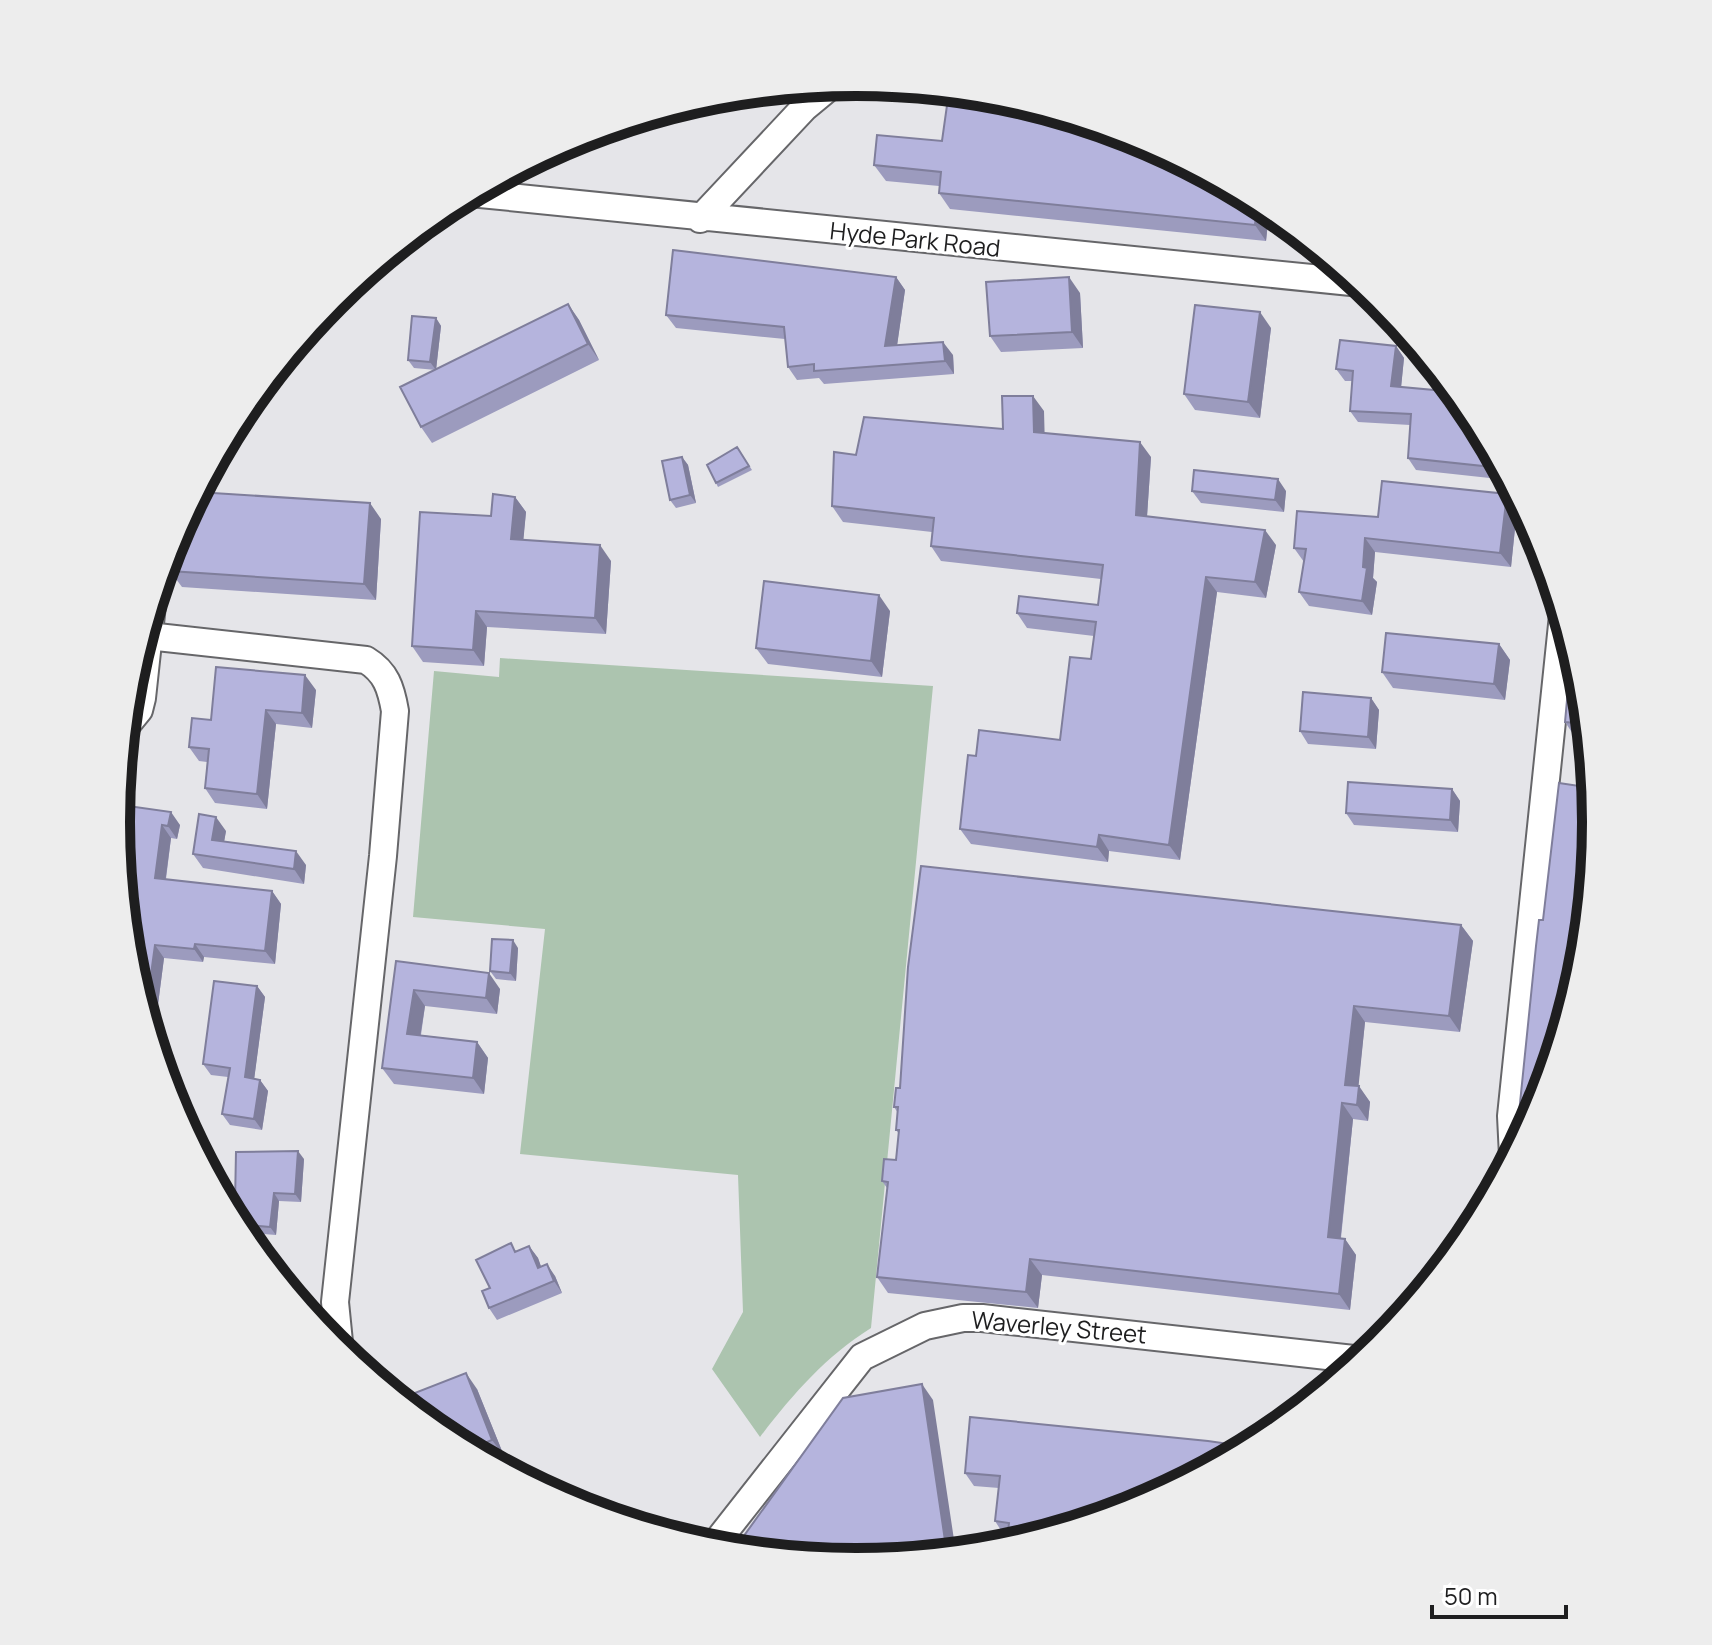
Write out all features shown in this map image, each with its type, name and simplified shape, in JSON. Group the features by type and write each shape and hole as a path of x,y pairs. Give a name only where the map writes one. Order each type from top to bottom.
{"street":[{"path":"700,219 817,98"},
{"name":"Hyde Park Road","path":"489,195 700,219 1340,281"},
{"path":"153,637 366,660 378,668 392,694 395,711 383,856 335,1302 338,1332"},
{"path":"1512,1135 1511,1116 1560,643"},
{"name":"Waverley Street","path":"721,1536 862,1357 942,1321 982,1318 1346,1358"}],"green space":[{"path":"500,658 933,686 871,1328 839,1351 811,1377 760,1437 712,1369 743,1312 738,1175 520,1154 545,929 413,917 434,671 499,677"}],"building":[{"path":"948,102 1044,121 1134,151 1177,171 1256,215 1255,225 939,193 941,172 874,165 877,135 942,141"},
{"path":"673,250 896,277 885,346 943,342 945,361 814,371 814,364 788,367 784,327 666,315"},
{"path":"1069,277 1072,332 990,336 986,282"},
{"path":"568,304 588,344 421,427 400,387"},
{"path":"1195,305 1260,312 1248,402 1184,394"},
{"path":"412,316 436,318 430,362 408,360"},
{"path":"1340,340 1396,346 1391,386 1440,390 1489,467 1408,458 1411,414 1350,411 1353,371 1336,369"},
{"path":"1002,396 1033,396 1034,432 1140,442 1136,515 1265,530 1255,582 1206,577 1169,845 1099,835 1097,847 960,829 968,755 976,756 979,730 1060,740 1070,657 1091,659 1096,622 1017,613 1019,596 1098,605 1103,565 931,546 934,518 832,506 834,452 856,455 864,417 1003,429"},
{"path":"737,447 749,466 716,483 707,465"},
{"path":"682,457 690,495 670,500 662,461"},
{"path":"1194,470 1278,479 1275,500 1192,491"},
{"path":"1382,481 1504,494 1506,498 1500,553 1365,538 1363,567 1367,568 1362,601 1299,592 1306,549 1294,548 1297,511 1378,517"},
{"path":"209,493 370,503 364,584 175,571"},
{"path":"493,494 515,497 511,539 600,545 595,618 476,611 473,650 412,646 420,512 491,516"},
{"path":"764,581 879,595 871,661 756,648"},
{"path":"1386,633 1499,644 1494,684 1382,672"},
{"path":"216,667 305,675 302,713 266,710 257,794 205,788 209,749 189,747 192,718 211,720"},
{"path":"1569,680 1575,723 1565,722"},
{"path":"1303,692 1371,698 1368,737 1300,731"},
{"path":"1348,782 1452,789 1450,820 1346,813"},
{"path":"1559,783 1581,786 1581,870 1569,964 1544,1056 1527,1101 1519,1113 1539,920 1543,920"},
{"path":"130,806 171,812 168,826 162,825 155,878 272,891 265,951 195,944 194,949 155,945 149,989 131,870"},
{"path":"199,814 216,817 212,840 296,851 294,869 193,854"},
{"path":"921,866 1461,925 1449,1016 1354,1006 1345,1085 1359,1086 1357,1105 1342,1103 1328,1237 1345,1239 1339,1294 1030,1259 1026,1292 877,1277 888,1182 882,1181 884,1159 896,1160 899,1130 896,1130 898,1107 894,1107 896,1088 900,1088 908,967"},
{"path":"492,939 513,940 510,973 490,971"},
{"path":"396,961 489,973 486,998 414,990 407,1034 477,1042 473,1078 382,1068"},
{"path":"214,981 257,986 245,1077 260,1080 254,1119 222,1114 230,1068 203,1064"},
{"path":"298,1151 295,1194 274,1193 270,1227 252,1225 235,1199 236,1152"},
{"path":"511,1243 515,1252 529,1246 538,1268 547,1264 554,1281 489,1308 482,1291 490,1288 476,1260"},
{"path":"466,1373 492,1440 481,1445 409,1395"},
{"path":"922,1384 945,1543 856,1549 741,1540 843,1398"},
{"path":"970,1417 1232,1444 1134,1494 1090,1510 1008,1533 1009,1523 995,1521 1000,1476 965,1473"}]}
